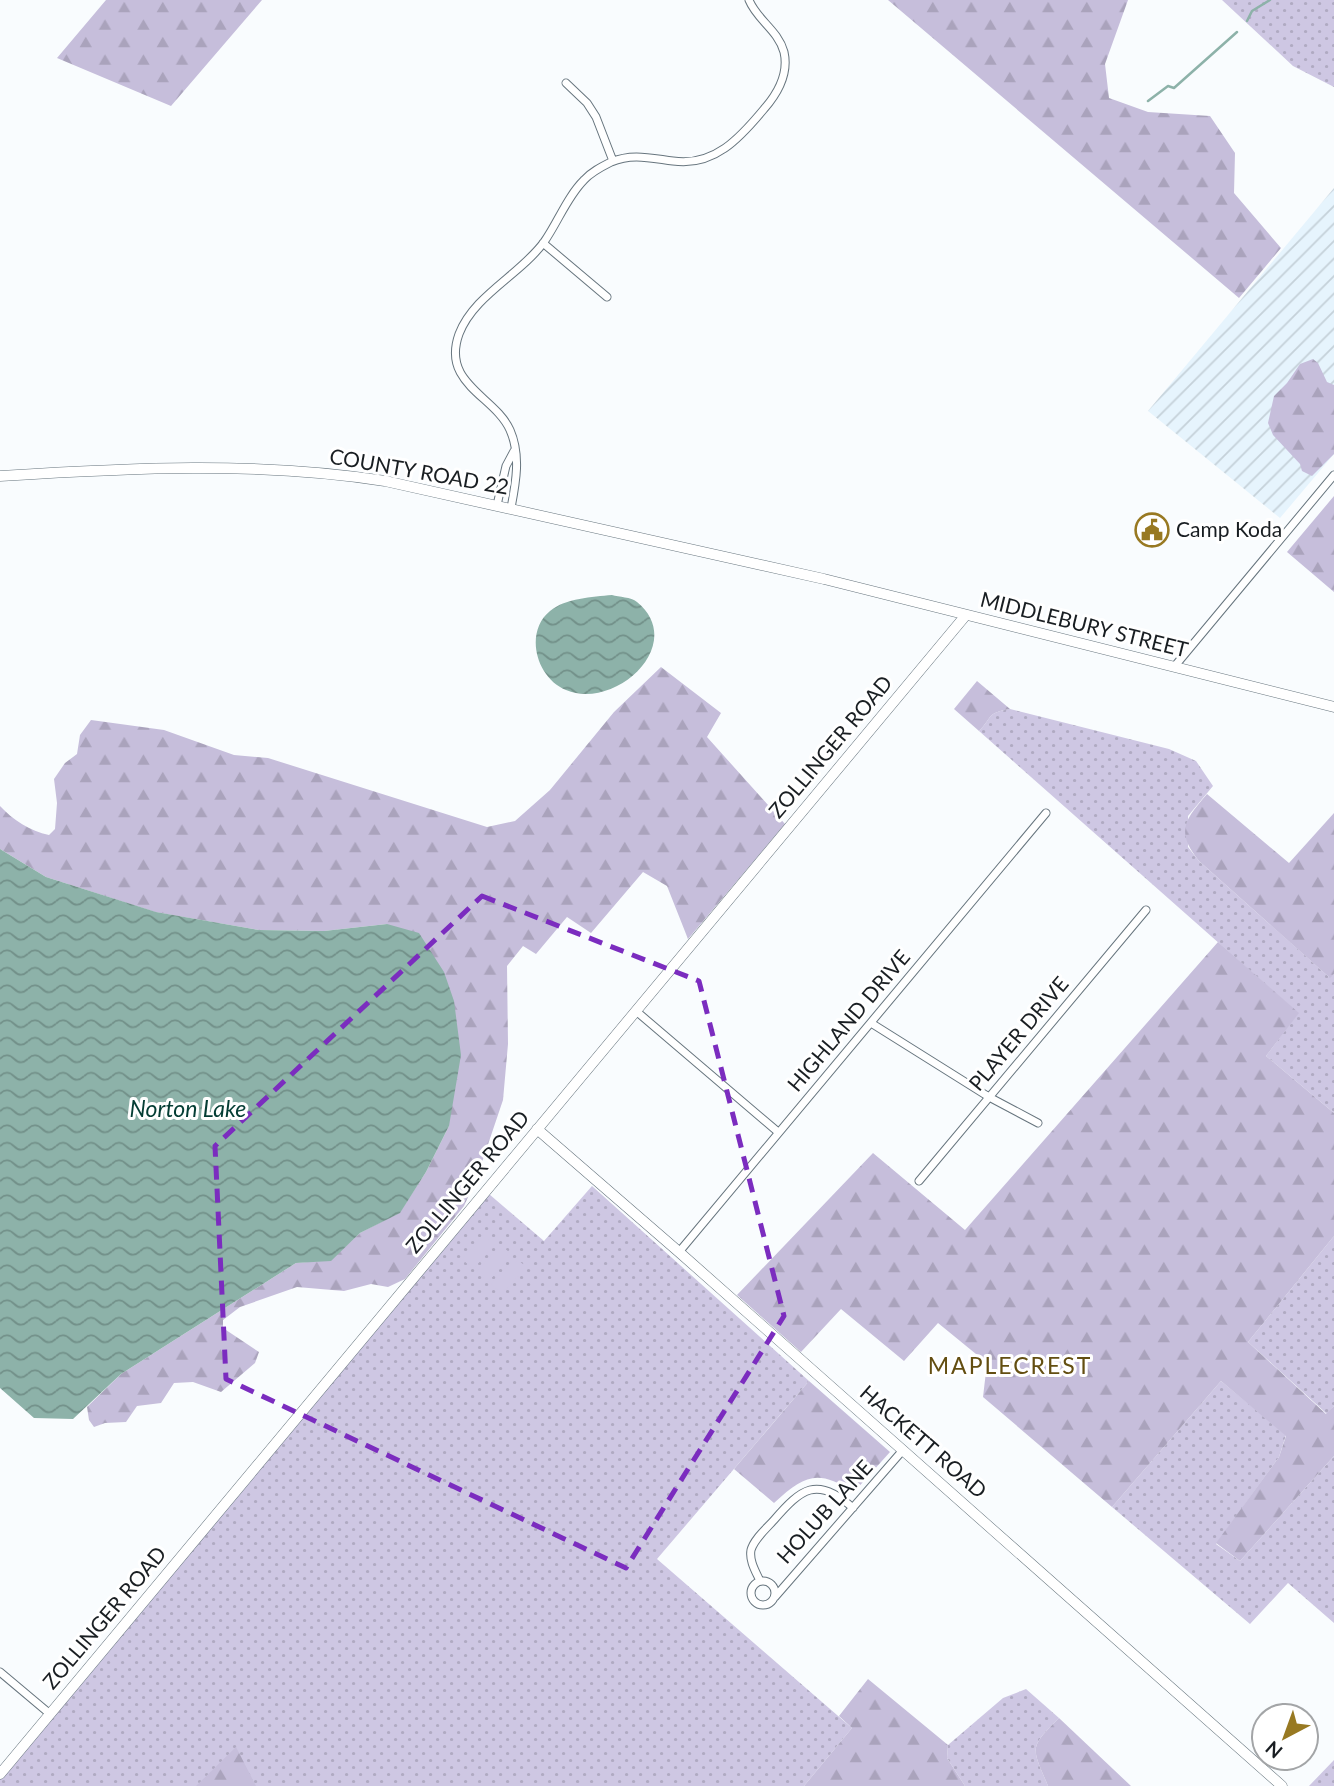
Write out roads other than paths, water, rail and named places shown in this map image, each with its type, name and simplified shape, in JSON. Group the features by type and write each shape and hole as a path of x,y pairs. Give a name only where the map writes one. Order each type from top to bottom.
{"street":[{"path":"511,508 518,468 512,434 500,414 465,381 457,359 457,338 473,309 543,243 583,180 613,161 635,156 674,162 716,155 728,148 752,124 779,89 785,67 785,54 780,41 749,0"},
{"path":"566,83 587,103 596,117 613,161"},
{"path":"543,243 607,297"},
{"path":"497,505 506,466 514,451"},
{"name":"COUNTY ROAD 22","path":"0,476 162,468 319,473 385,481 824,579"},
{"path":"1174,667 1334,474"},
{"name":"MIDDLEBURY STREET","path":"824,579 1334,707"},
{"name":"ZOLLINGER ROAD","path":"0,1774 966,615"},
{"name":"HIGHLAND DRIVE","path":"679,1252 1046,813"},
{"name":"PLAYER DRIVE","path":"919,1181 1146,910"},
{"path":"636,1011 778,1132"},
{"path":"871,1023 989,1097 1038,1123"},
{"name":"HACKETT ROAD","path":"537,1129 1282,1786"},
{"name":"HOLUB LANE","path":"775,1597 903,1450"},
{"path":"760,1581 751,1556 754,1543 797,1495 807,1491 832,1491 853,1508"},
{"path":"766,1581 773,1585 775,1597 766,1605 755,1602 751,1592 754,1585 766,1581"},
{"path":"0,1672 50,1714"}],"water":[{"path":"612,595 634,600 651,619 654,636 650,654 639,670 605,691 585,694 566,690 547,676 537,654 537,631 542,620 550,611 564,603"},
{"name":"Norton Lake","path":"0,849 46,877 156,912 259,930 324,931 387,924 419,933 444,972 454,1001 461,1055 449,1126 426,1172 400,1213 360,1233 331,1261 296,1263 121,1374 73,1419 34,1418 0,1388"}],"waterway":[{"path":"1247,21 1252,11 1270,0"},
{"path":"1148,101 1168,86 1174,88 1237,32"}],"place":[{"name":"Camp Koda","path":"1152,530"}],"district":[{"name":"MAPLECREST","path":"1010,1366"}]}
